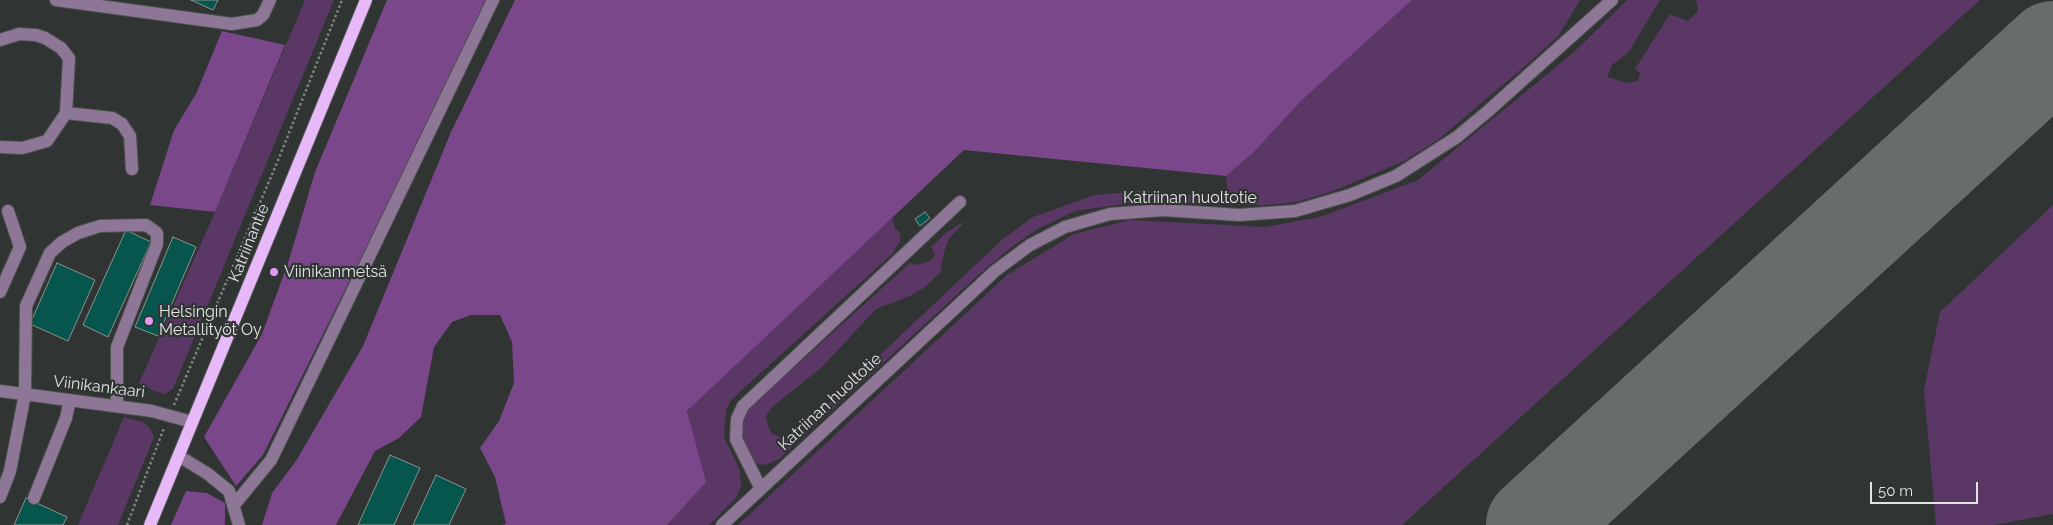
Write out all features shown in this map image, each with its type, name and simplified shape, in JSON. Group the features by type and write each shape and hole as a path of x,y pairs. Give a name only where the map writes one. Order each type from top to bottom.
{"main road":[{"name":"Katriinantie","path":"150,525 366,0"}],"street":[{"path":"56,0 232,24 257,20 263,15 270,0"},
{"path":"234,505 272,460 493,0"},
{"name":"Katriinan huoltotie","path":"722,525 995,271 1030,245 1065,227 1110,214 1163,210 1239,215 1295,211 1350,195 1396,176 1457,137 1612,0"},
{"path":"0,40 19,34 36,35 61,48 69,58 66,113 47,141 22,148 0,147"},
{"path":"66,113 112,118 122,124 130,136 132,169"},
{"path":"761,489 736,439 737,419 743,406 960,202"},
{"path":"0,292 20,247 8,211"},
{"path":"0,498 10,471 25,394 26,306 50,253 62,242 78,233 100,226 146,225 157,233 157,244 117,347 117,406"},
{"name":"Viinikankaari","path":"0,391 117,406 169,415 192,422"},
{"path":"34,498 66,418 70,400"},
{"path":"179,456 208,474 229,491 239,525"}],"path":[{"path":"127,525 169,415 279,158 342,0"}],"shaded area":[{"path":"305,0 334,0 173,389 165,394 157,392 139,383 215,212"},
{"path":"387,0 489,0 263,455 236,486 204,437 262,334 288,263 315,172"},
{"path":"515,0 1412,0 1301,101 1254,152 1226,176 964,150 687,411 706,482 667,525 502,525 506,524 495,477 480,448 499,421 514,383 512,342 500,315 471,315 452,322 434,347 421,417 399,438 375,451 336,525 262,525 272,493 296,461 363,346 451,132"},
{"path":"1412,0 1580,0 1559,35 1532,60 1439,139 1404,161 1336,190 1297,202 1264,205 1228,205 1145,201 1075,211 1038,229 1014,245 976,277 779,459 765,465 755,463 746,452 740,432 747,410 910,263 917,265 931,261 935,254 931,247 947,232 965,221 949,239 944,252 940,273 925,287 912,295 876,309 822,367 772,407 766,416 772,434 783,438 795,435 1004,238 1033,217 1095,195 1143,191 1231,198 1232,194 1227,189 1226,176 1254,152 1301,101"},
{"path":"1627,0 1660,0 1628,53 1612,65 1607,77 1628,83 1638,81 1640,73 1635,69 1670,14 1688,21 1698,11 1696,0 1980,0 1402,525 738,525 1007,275 1074,234 1130,220 1264,227 1320,217 1418,180 1573,53"},
{"path":"222,31 285,45 215,212 150,205 174,130 196,94"},
{"path":"2053,205 2053,514 1994,525 1936,525 1924,390 1940,312"},
{"path":"892,217 895,228 900,233 900,241 892,254 732,399 726,410 724,437 740,471 741,487 736,498 709,525 667,525 705,482 687,411"},
{"path":"124,417 143,422 150,428 154,437 118,525 78,525"},
{"path":"186,491 207,493 225,503 225,525 171,525"}],"building":[{"path":"191,0 218,0 213,10"},
{"path":"925,212 930,218 920,226 915,219"},
{"path":"126,230 151,242 108,337 83,325"},
{"path":"173,237 196,247 158,336 135,327"},
{"path":"57,263 95,280 68,341 30,324"},
{"path":"390,455 420,468 394,525 358,525"},
{"path":"436,475 466,489 449,525 413,525"},
{"path":"26,498 67,517 63,525 14,525"}],"runway":[{"path":"1535,525 2053,50"}],"place":[{"name":"Viinikanmetsä","path":"274,272"},
{"name":"Helsingin Metallityöt Oy","path":"149,321"}]}
